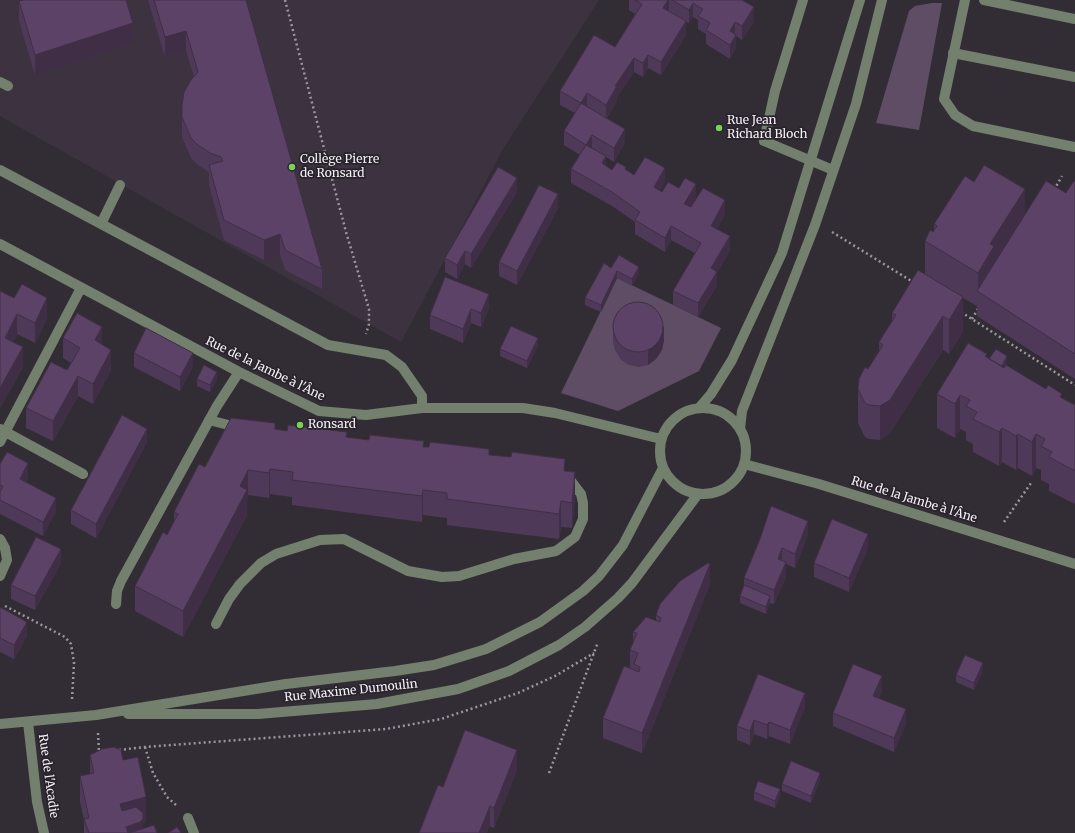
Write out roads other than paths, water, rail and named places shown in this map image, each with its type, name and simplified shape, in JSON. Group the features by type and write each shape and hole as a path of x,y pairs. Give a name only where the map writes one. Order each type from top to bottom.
{"street":[{"path":"803,0 775,91 764,141 833,170"},
{"path":"700,408 711,394 732,360 782,253 860,0"},
{"path":"740,429 742,411 815,225 856,104 882,0"},
{"path":"965,0 944,99 955,115 973,126 1075,147"},
{"path":"984,0 1075,19"},
{"path":"953,53 1075,77"},
{"path":"0,170 328,345 386,355 402,367 422,396 422,408"},
{"path":"101,224 120,185"},
{"name":"Rue de la Jambe à l'Âne","path":"0,244 239,372 318,412 366,415 422,408 523,408 554,413 661,439"},
{"path":"0,442 3,431 81,288"},
{"path":"116,604 117,591 121,581 209,420 239,372"},
{"path":"700,408 710,408 722,412 734,421 740,429 746,444 744,464 738,476 727,487 713,493 698,494 679,487 670,480 663,468 659,454 661,439 665,429 674,419 686,411 700,408"},
{"path":"209,420 251,430"},
{"path":"3,431 83,474"},
{"name":"Rue de la Jambe à l'Âne","path":"744,464 819,484 996,538 1075,564"},
{"name":"Rue Maxime Dumoulin","path":"96,715 286,684 434,665 486,649 540,622 583,591 599,576 623,545 663,468"},
{"path":"216,624 229,599 240,584 261,563 276,554 320,540 338,539 348,541 408,570 442,577 459,576 514,559 556,551 575,536 580,528 584,511 583,503 578,490 571,481 555,473"},
{"name":"Rue Maxime Dumoulin","path":"0,724 96,715 258,714 377,704 458,689 490,679 516,668 559,646 585,627 618,598 632,583 698,494"},
{"path":"0,539 5,548 7,560 0,576"},
{"name":"Rue de l'Acadie","path":"28,722 37,802 44,833"},
{"path":"188,818 194,833"}],"place":[{"name":"Rue Jean Richard Bloch","path":"719,128"},
{"name":"Collège Pierre de Ronsard","path":"292,167"},
{"name":"Ronsard","path":"300,425"}]}
